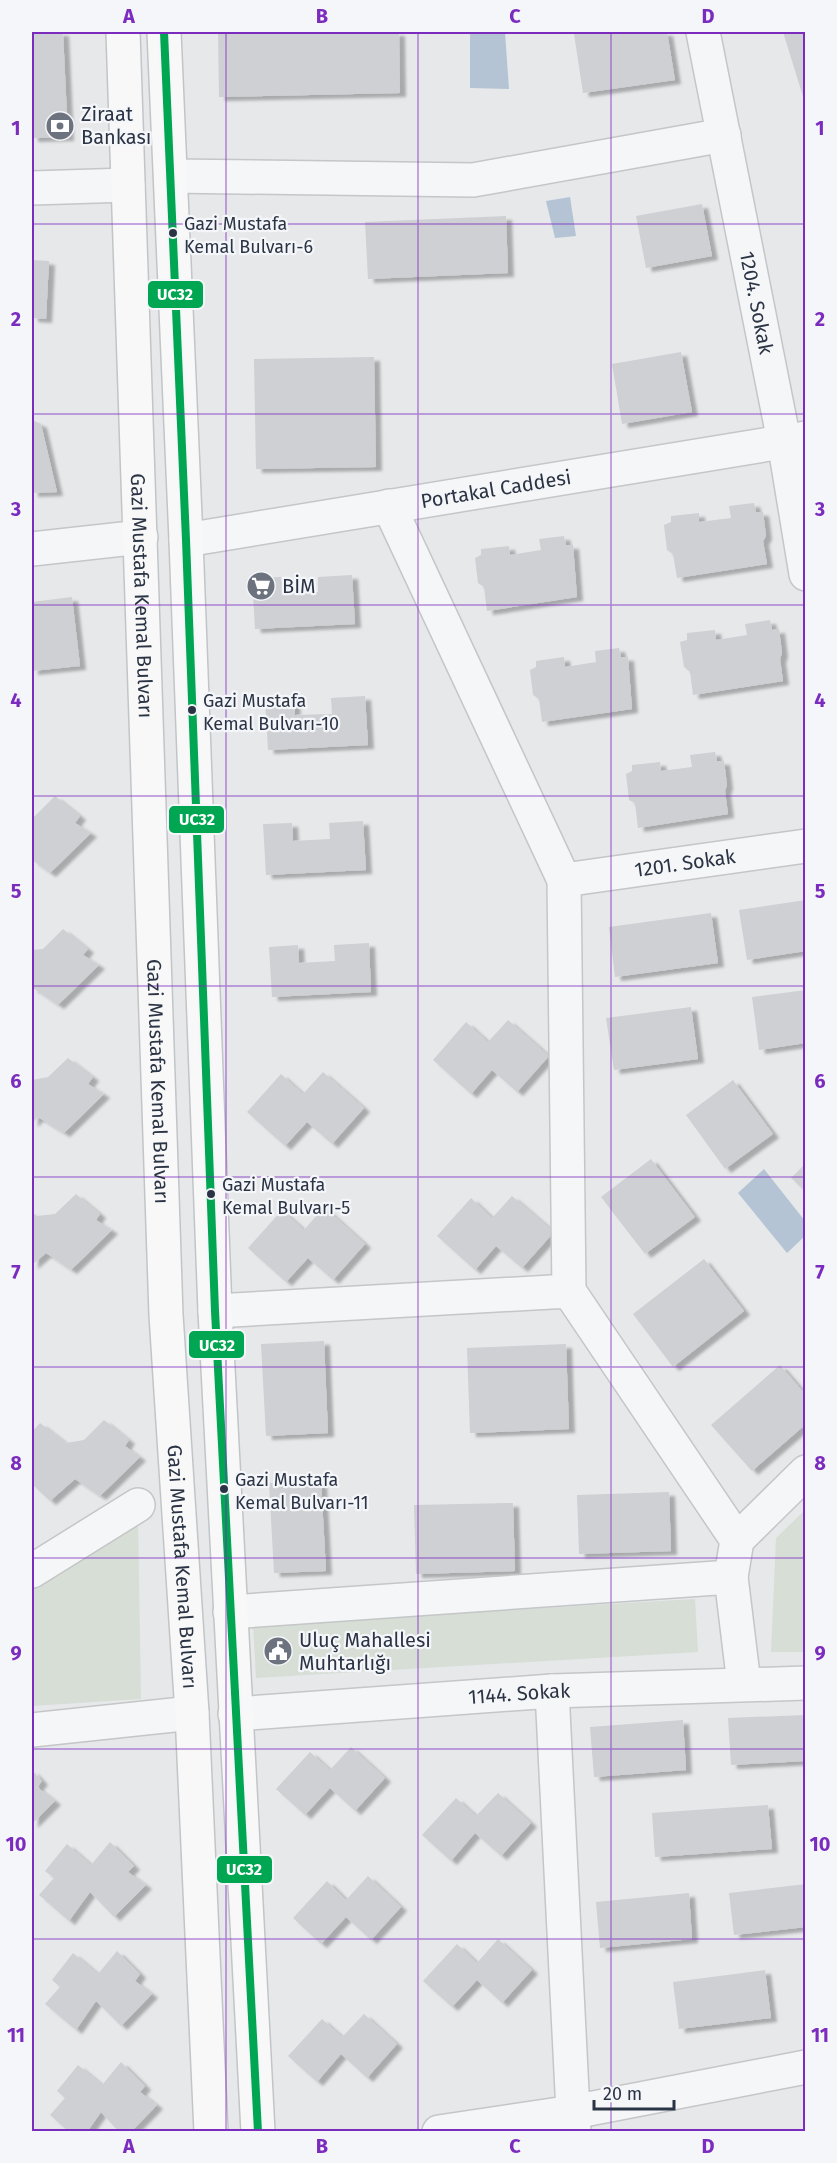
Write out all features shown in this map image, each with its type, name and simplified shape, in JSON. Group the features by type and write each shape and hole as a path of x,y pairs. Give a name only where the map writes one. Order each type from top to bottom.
{"main road":[{"name":"Gazi Mustafa Kemal Bulvarı","path":"123,32 166,1315 192,1713 211,2132"},
{"path":"164,32 186,540 214,1311 258,2132"}],"street":[{"name":"1204. Sokak","path":"703,32 724,135 795,440 806,574"},
{"path":"171,176 473,180 724,135"},
{"path":"32,188 128,185"},
{"name":"Portakal Caddesi","path":"186,540 795,440"},
{"path":"389,506 564,880 569,1291 737,1540"},
{"path":"32,549 141,537"},
{"name":"1201. Sokak","path":"564,880 806,846"},
{"path":"214,1311 569,1291"},
{"path":"744,1684 732,1577 737,1540 806,1472"},
{"path":"32,1571 138,1505"},
{"path":"230,1612 732,1577"},
{"name":"1144. Sokak","path":"235,1714 552,1691 806,1683"},
{"path":"552,1691 573,2122"},
{"path":"32,1730 192,1713"},
{"path":"439,2132 573,2122 806,2067"}],"shaded area":[{"path":"805,1510 805,1652 771,1652 776,1538"},
{"path":"138,1518 141,1699 32,1706 32,1588"},
{"path":"695,1599 698,1652 256,1678 253,1625"}],"water":[{"path":"470,32 505,32 509,89 470,88"},
{"path":"570,197 576,236 555,238 546,201"},
{"path":"764,1169 805,1221 805,1236 787,1253 738,1193"}],"building":[{"path":"32,32 63,32 68,137 32,138"},
{"path":"218,32 399,32 400,93 219,97"},
{"path":"667,32 675,80 583,93 574,34"},
{"path":"783,32 806,32 806,103 805,103"},
{"path":"702,204 712,256 646,268 636,216"},
{"path":"506,216 508,273 368,279 365,222"},
{"path":"32,260 49,261 46,319 32,318"},
{"path":"681,352 692,412 622,424 612,364"},
{"path":"374,357 376,467 256,469 254,359"},
{"path":"32,420 41,424 57,492 32,493"},
{"path":"754,503 756,512 763,512 766,536 763,541 767,564 677,578 673,554 667,550 664,525 671,522 671,516 699,513 699,522 731,518 729,506"},
{"path":"564,536 566,545 573,545 577,597 487,611 484,587 478,583 475,558 481,555 481,549 509,546 510,555 541,550 539,539"},
{"path":"352,575 355,624 255,629 252,578 281,577 282,594 318,592 318,577"},
{"path":"72,597 80,666 32,671 32,602"},
{"path":"770,620 772,630 779,629 783,681 693,695 690,672 684,667 680,642 687,640 687,633 715,630 716,640 747,635 745,624"},
{"path":"619,648 621,657 628,657 632,709 542,722 539,699 533,695 530,670 536,667 536,661 564,657 565,667 596,662 595,651"},
{"path":"365,696 368,745 268,750 265,700 294,698 295,715 332,714 331,698"},
{"path":"715,752 717,761 724,761 728,814 638,828 635,803 629,800 626,774 632,771 632,765 660,762 661,771 692,767 690,755"},
{"path":"55,796 80,816 75,823 91,833 50,873 32,860 32,817"},
{"path":"363,821 366,870 266,875 263,824 292,823 293,841 330,839 329,823"},
{"path":"806,900 806,951 747,960 739,910"},
{"path":"711,913 718,963 615,977 609,927"},
{"path":"63,929 88,949 83,955 99,965 58,1005 33,988 32,990 32,950 43,949"},
{"path":"369,943 371,992 272,997 269,947 298,945 299,963 335,961 334,945"},
{"path":"806,990 806,1043 759,1050 752,997"},
{"path":"691,1007 698,1059 614,1070 606,1018"},
{"path":"508,1020 549,1056 517,1092 492,1070 471,1094 433,1060 466,1022 488,1042"},
{"path":"68,1058 93,1077 88,1084 104,1094 64,1133 38,1117 32,1123 32,1080 48,1077"},
{"path":"323,1072 364,1108 332,1144 307,1122 285,1146 247,1112 281,1074 303,1094"},
{"path":"733,1080 773,1134 725,1169 686,1115"},
{"path":"651,1159 695,1217 645,1254 601,1197"},
{"path":"806,1163 806,1192 791,1178"},
{"path":"76,1194 100,1214 96,1220 112,1230 71,1270 46,1253 32,1265 32,1212 37,1216 55,1214"},
{"path":"512,1196 554,1232 522,1268 496,1246 475,1270 437,1236 471,1198 492,1218"},
{"path":"324,1207 365,1244 333,1280 308,1258 286,1282 248,1248 282,1210 304,1230"},
{"path":"704,1259 744,1311 673,1367 633,1314"},
{"path":"324,1341 328,1433 266,1436 261,1344"},
{"path":"566,1344 569,1429 470,1433 467,1348"},
{"path":"780,1365 806,1395 806,1424 752,1471 711,1425"},
{"path":"104,1420 129,1440 125,1446 140,1457 100,1496 75,1479 50,1501 32,1484 32,1432 40,1423 66,1443 84,1440"},
{"path":"321,1481 326,1571 274,1573 269,1483"},
{"path":"669,1492 671,1551 579,1554 577,1495"},
{"path":"513,1503 515,1571 416,1574 414,1505"},
{"path":"806,1715 806,1761 731,1765 728,1718"},
{"path":"683,1720 686,1770 594,1777 590,1727"},
{"path":"351,1747 385,1778 355,1811 330,1788 305,1815 276,1789 310,1752 330,1770"},
{"path":"32,1770 42,1781 37,1787 55,1801 32,1824"},
{"path":"498,1793 531,1823 501,1856 475,1833 451,1861 422,1835 456,1798 476,1816"},
{"path":"768,1805 772,1849 655,1857 652,1813"},
{"path":"110,1842 134,1866 128,1872 146,1885 114,1917 90,1892 69,1921 39,1895 54,1878 45,1871 67,1844 91,1865"},
{"path":"368,1876 401,1907 371,1940 346,1917 321,1944 293,1918 327,1881 346,1900"},
{"path":"806,1884 806,1927 734,1935 729,1893"},
{"path":"689,1893 692,1939 600,1948 596,1902"},
{"path":"498,1939 532,1970 502,2003 477,1980 452,2007 423,1981 457,1944 477,1963"},
{"path":"117,1951 140,1974 135,1981 152,1994 121,2026 96,2001 76,2030 45,2004 60,1987 52,1980 73,1953 98,1974"},
{"path":"765,1970 771,2018 679,2029 673,1982"},
{"path":"364,2014 397,2044 367,2078 341,2054 317,2082 288,2056 322,2019 342,2037"},
{"path":"121,2062 145,2086 140,2092 157,2105 131,2132 119,2132 101,2112 87,2132 69,2132 50,2115 65,2098 57,2091 78,2065 102,2085"}],"transit line":[{"name":"UC32","path":"164,32 215,1311 258,2132"}],"place":[{"name":"Ziraat Bankası","path":"60,126"},
{"name":"Gazi Mustafa Kemal Bulvarı-6","path":"173,233"},
{"name":"BİM","path":"261,586"},
{"name":"Gazi Mustafa Kemal Bulvarı-10","path":"192,710"},
{"name":"Gazi Mustafa Kemal Bulvarı-5","path":"211,1194"},
{"name":"Gazi Mustafa Kemal Bulvarı-11","path":"224,1489"},
{"name":"Uluç Mahallesi Muhtarlığı","path":"278,1651"}]}
